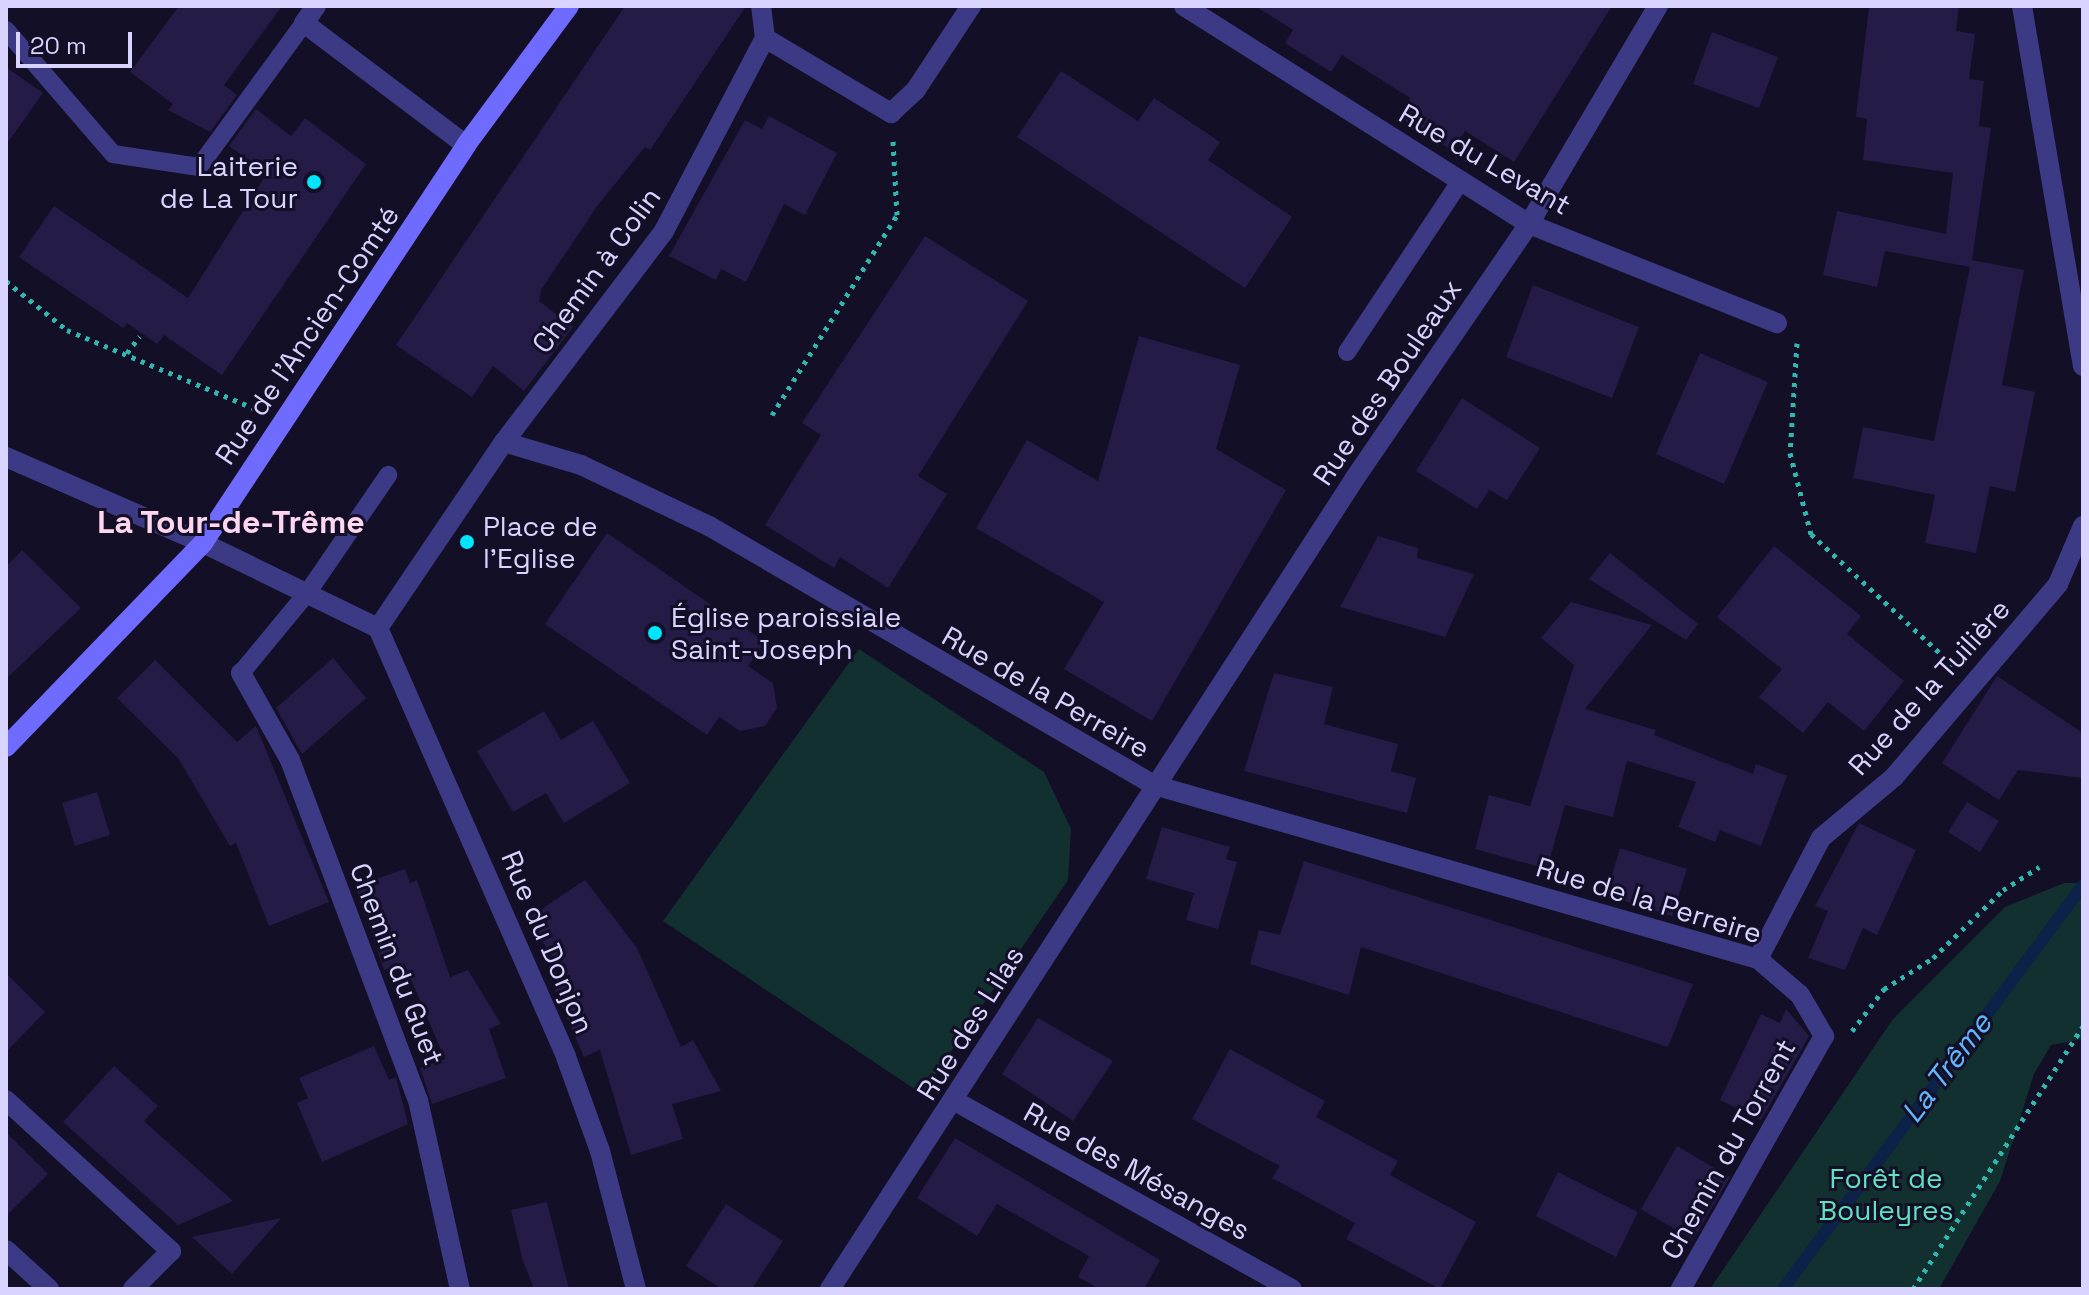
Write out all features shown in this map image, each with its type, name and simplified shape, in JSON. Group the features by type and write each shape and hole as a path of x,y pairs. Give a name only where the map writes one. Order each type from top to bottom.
{"main road":[{"name":"Rue de l'Ancien-Comté","path":"6,747 203,543 466,145 569,6"}],"street":[{"path":"761,6 765,38 891,113 915,91 971,6"},
{"name":"Rue du Levant","path":"1184,6 1529,224 1777,323"},
{"name":"Rue des Bouleaux","path":"1154,785 1529,224 1658,6"},
{"path":"2022,6 2083,366"},
{"path":"310,14 466,145"},
{"name":"Chemin à Colin","path":"504,442 664,231 765,38"},
{"path":"6,457 203,543 378,628 504,442"},
{"name":"Rue de la Perreire","path":"504,442 581,465 709,526 1154,785 1758,959 1800,995 1824,1036"},
{"name":"Rue de la Tuilière","path":"1758,959 1832,823 1894,777 2058,584 2083,526"},
{"name":"Rue du Donjon","path":"378,628 566,1057 600,1151 636,1289"},
{"name":"Chemin du Guet","path":"241,673 290,760 418,1100 460,1289"},
{"name":"Rue des Lilas","path":"830,1289 955,1101 1154,785"},
{"name":"Chemin du Torrent","path":"1681,1289 1824,1036"},
{"path":"6,1100 171,1251 133,1289"},
{"name":"Rue des Mésanges","path":"955,1101 1292,1289"},
{"path":"6,1250 49,1289"}],"lane":[{"path":"6,30 113,154 199,167 310,14"},
{"path":"1347,352 1460,182"},
{"path":"241,673 308,592 388,475"}],"path":[{"path":"772,415 897,215 891,113"},
{"path":"6,281 67,330 242,398 279,426"},
{"path":"1777,323 1798,347 1790,453 1811,534 1973,684"},
{"path":"127,353 140,336"},
{"path":"1824,1036 1851,1032 1884,989 1933,958 2003,890 2039,867"},
{"path":"1913,1289 2083,1026"}],"green space":[{"path":"859,649 1044,772 1071,829 1068,880 922,1094 663,921"},
{"name":"Forêt de Bouleyres","path":"2064,883 2083,883 2083,1039 2051,1045 2034,1074 2000,1181 1939,1289 1710,1289 1893,1019 2005,907"}],"building":[{"path":"179,6 282,6 224,85 237,95 210,132 168,110 173,104 130,72"},
{"path":"625,6 746,6 650,150 645,147 598,205 541,290 539,301 573,327 524,391 493,366 472,397 396,345"},
{"path":"1255,6 1612,6 1514,162 1465,131 1453,151 1399,117 1410,98 1342,55 1331,72 1285,43 1293,30"},
{"path":"1869,6 1959,6 1956,31 1975,34 1969,79 1984,81 1979,126 1991,128 1972,260 2024,270 2002,385 2035,392 2015,492 1990,486 1976,553 1925,543 1935,495 1853,478 1863,427 1934,441 1970,267 1885,251 1877,287 1823,275 1837,211 1946,234 1953,173 1863,160 1867,119 1856,117"},
{"path":"1712,32 1778,57 1759,108 1693,84"},
{"path":"6,67 43,93 6,145"},
{"path":"1061,71 1138,121 1154,98 1220,142 1208,160 1292,217 1245,288 1017,137"},
{"path":"256,109 291,136 305,118 366,164 222,375 164,335 157,344 127,323 123,328 19,257 54,206 188,298 267,173 229,146"},
{"path":"769,116 837,153 805,215 784,204 746,282 721,269 716,280 669,256 745,120 762,129"},
{"path":"925,236 1028,301 918,476 947,494 888,588 840,557 834,568 765,525 821,435 802,423"},
{"path":"1533,285 1639,327 1612,398 1506,357"},
{"path":"1139,336 1240,365 1216,449 1286,490 1152,721 1064,669 1104,602 976,528 1027,440 1098,481"},
{"path":"1700,353 1768,382 1724,484 1656,454"},
{"path":"1462,398 1540,448 1507,500 1489,490 1477,509 1416,471"},
{"name":"Église paroissiale Saint-Joseph","path":"607,533 765,642 748,666 773,683 777,708 765,726 740,731 719,717 707,735 545,624"},
{"path":"1378,536 1418,548 1417,558 1474,574 1445,637 1340,607"},
{"path":"1774,546 1861,616 1847,634 1904,681 1864,731 1828,702 1803,733 1759,697 1782,669 1717,617"},
{"path":"22,550 81,608 6,679 6,567"},
{"path":"1610,553 1698,624 1686,640 1589,579"},
{"path":"1571,602 1652,625 1585,709 1656,730 1654,735 1753,774 1756,764 1787,776 1761,846 1720,830 1715,842 1678,827 1696,782 1627,761 1613,817 1565,805 1547,869 1475,849 1489,795 1530,806 1574,665 1541,638"},
{"path":"333,658 366,698 302,754 276,708"},
{"path":"155,660 237,742 256,726 329,902 269,926 236,843 230,846 178,758 117,698"},
{"path":"1274,673 1333,687 1324,724 1398,744 1391,771 1416,778 1407,813 1244,771"},
{"path":"1997,676 2083,733 2083,778 2018,770 1999,800 1942,763"},
{"path":"544,711 561,740 593,721 630,783 564,823 546,793 513,812 477,751"},
{"path":"97,792 110,835 75,846 62,803"},
{"path":"1967,802 1999,821 1980,852 1948,832"},
{"path":"1859,823 1916,850 1877,935 1863,928 1845,970 1808,958 1828,911 1815,906"},
{"path":"1162,827 1230,847 1226,859 1237,862 1218,929 1186,920 1194,893 1146,879"},
{"path":"1620,848 1687,869 1672,916 1606,895"},
{"path":"1304,861 1693,984 1668,1047 1361,947 1349,995 1250,964 1259,930 1280,935"},
{"path":"405,869 410,883 417,880 450,977 468,970 501,1024 489,1029 506,1078 432,1104 420,1068 445,1059 404,963 384,970 355,886"},
{"path":"585,880 637,948 681,1047 693,1040 721,1091 672,1104 683,1139 631,1155 600,1050 584,1057 553,986 568,979 527,919"},
{"path":"6,973 45,1012 6,1052"},
{"path":"1786,1009 1809,1036 1761,1120 1720,1100 1761,1014 1780,1023"},
{"path":"1038,1018 1113,1061 1073,1121 1002,1074"},
{"path":"374,1046 389,1080 396,1077 408,1124 322,1162 297,1103 308,1098 299,1078"},
{"path":"1230,1049 1325,1101 1316,1117 1398,1161 1390,1175 1476,1222 1440,1289 1346,1239 1355,1223 1272,1178 1280,1166 1192,1119"},
{"path":"114,1066 158,1106 144,1121 233,1201 178,1225 63,1122"},
{"path":"6,1132 48,1174 6,1216"},
{"path":"955,1138 1160,1260 1144,1289 1100,1289 1078,1277 1089,1256 997,1204 977,1236 917,1198"},
{"path":"1677,1146 1730,1177 1693,1240 1641,1209"},
{"path":"1558,1172 1638,1212 1616,1257 1536,1216"},
{"path":"547,1202 569,1289 534,1289 522,1258 511,1210"},
{"path":"726,1204 783,1241 752,1289 722,1289 686,1266"},
{"path":"281,1218 232,1274 192,1237"}],"waterway":[{"name":"La Trême","path":"1783,1289 2083,885"}],"place":[{"name":"Laiterie de La Tour","path":"314,182"},
{"name":"Place de l'Eglise","path":"467,542"},
{"name":"Église paroissiale Saint-Joseph","path":"655,633"}],"district":[{"name":"La Tour-de-Trême","path":"231,522"}]}
